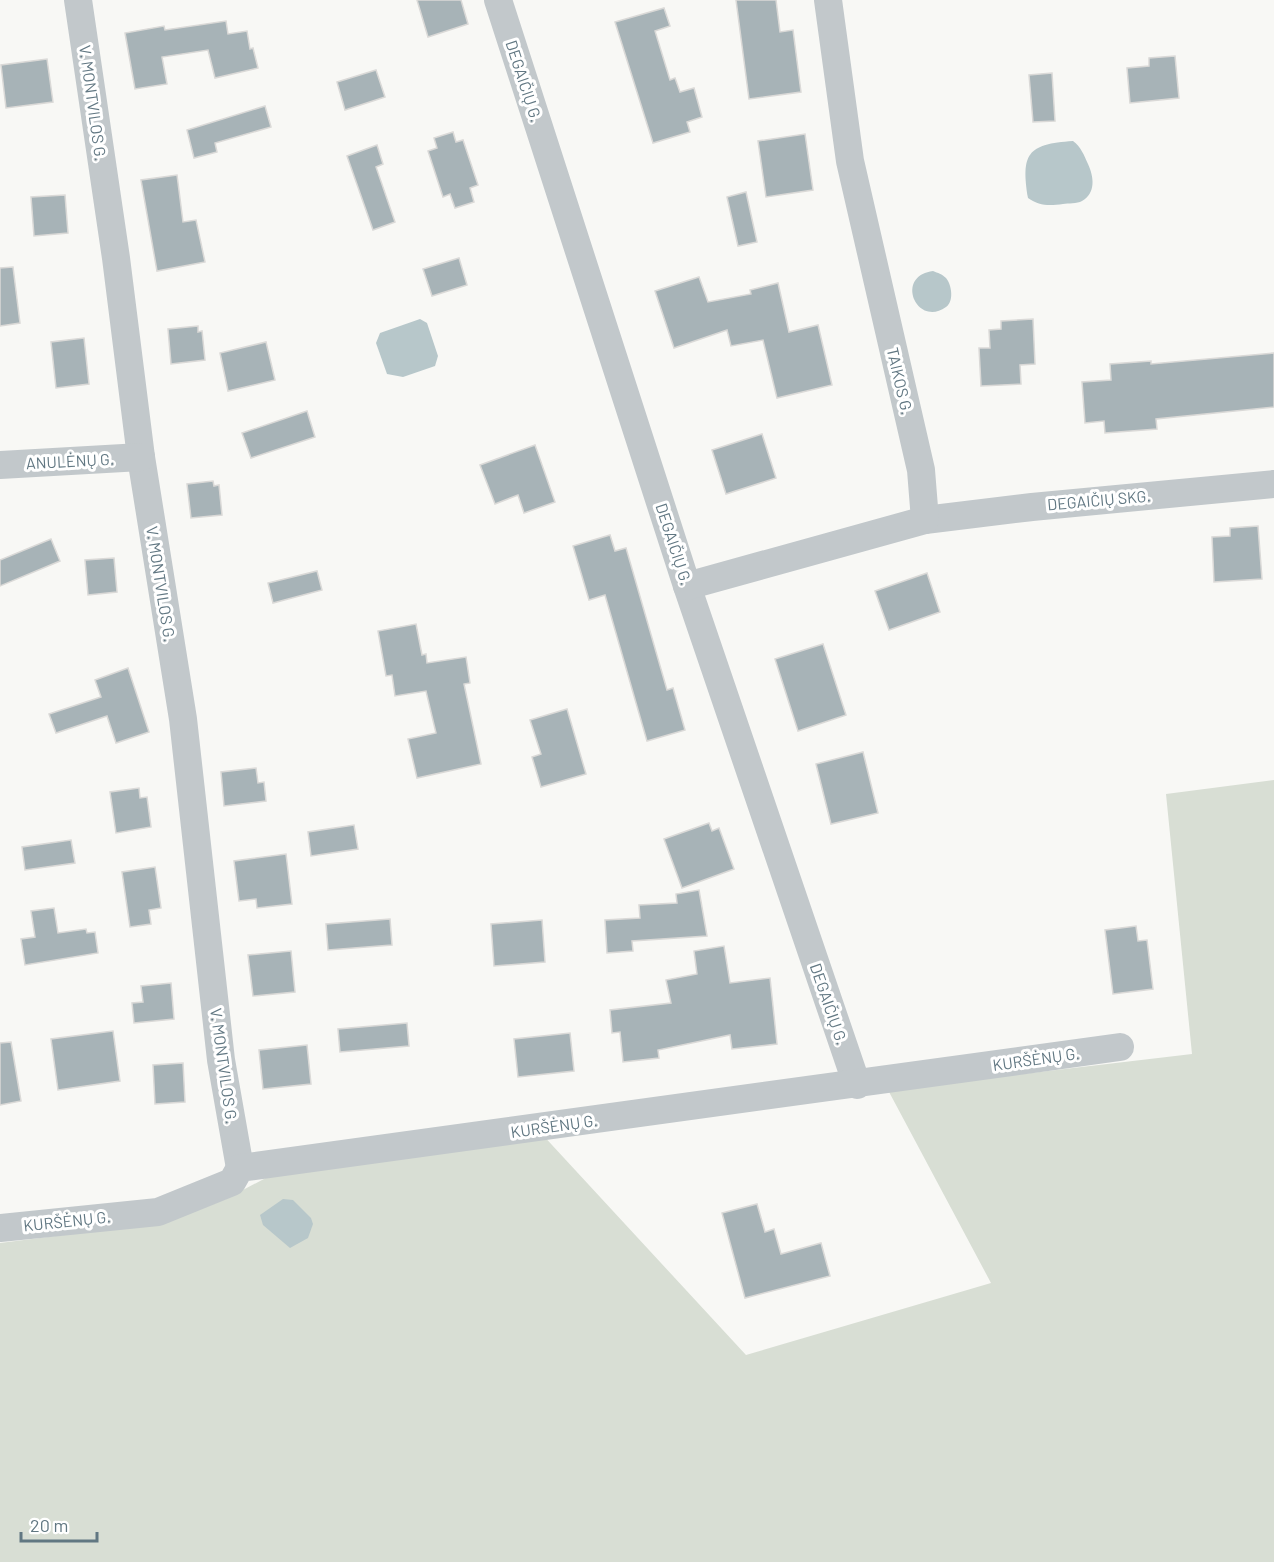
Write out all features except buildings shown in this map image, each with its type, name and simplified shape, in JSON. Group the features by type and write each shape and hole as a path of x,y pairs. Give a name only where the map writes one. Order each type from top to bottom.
{"street":[{"name":"V. MONTVILOS G.","path":"78,0 116,258 141,458 183,718 221,1060 240,1168"},
{"name":"DEGAIČIŲ G.","path":"498,0 687,586 857,1085"},
{"name":"TAIKOS G.","path":"828,0 850,162 921,470 925,520"},
{"name":"ANULĖNŲ G.","path":"0,465 141,458"},
{"name":"DEGAIČIŲ SKG.","path":"925,520 1274,484"},
{"path":"687,586 925,520"},
{"name":"KURŠĖNŲ G.","path":"0,1228 158,1212 231,1182 240,1168 857,1085 1120,1047"}],"shaded area":[{"path":"1073,141 1082,151 1090,169 1092,189 1090,194 1087,198 1075,203 1044,205 1032,201 1028,198 1026,183 1027,161 1031,154 1046,145"},
{"path":"933,271 946,278 951,293 949,305 936,312 926,311 919,306 912,290 921,275"},
{"path":"420,319 427,323 438,356 435,366 403,377 387,374 376,343 380,333"},
{"path":"1274,780 1274,1562 0,1562 0,1243 167,1222 226,1199 277,1172 540,1132 746,1355 991,1283 888,1090 1192,1054 1166,794"},
{"path":"283,1199 293,1200 311,1218 313,1224 308,1238 290,1248 263,1225 260,1215"}]}
